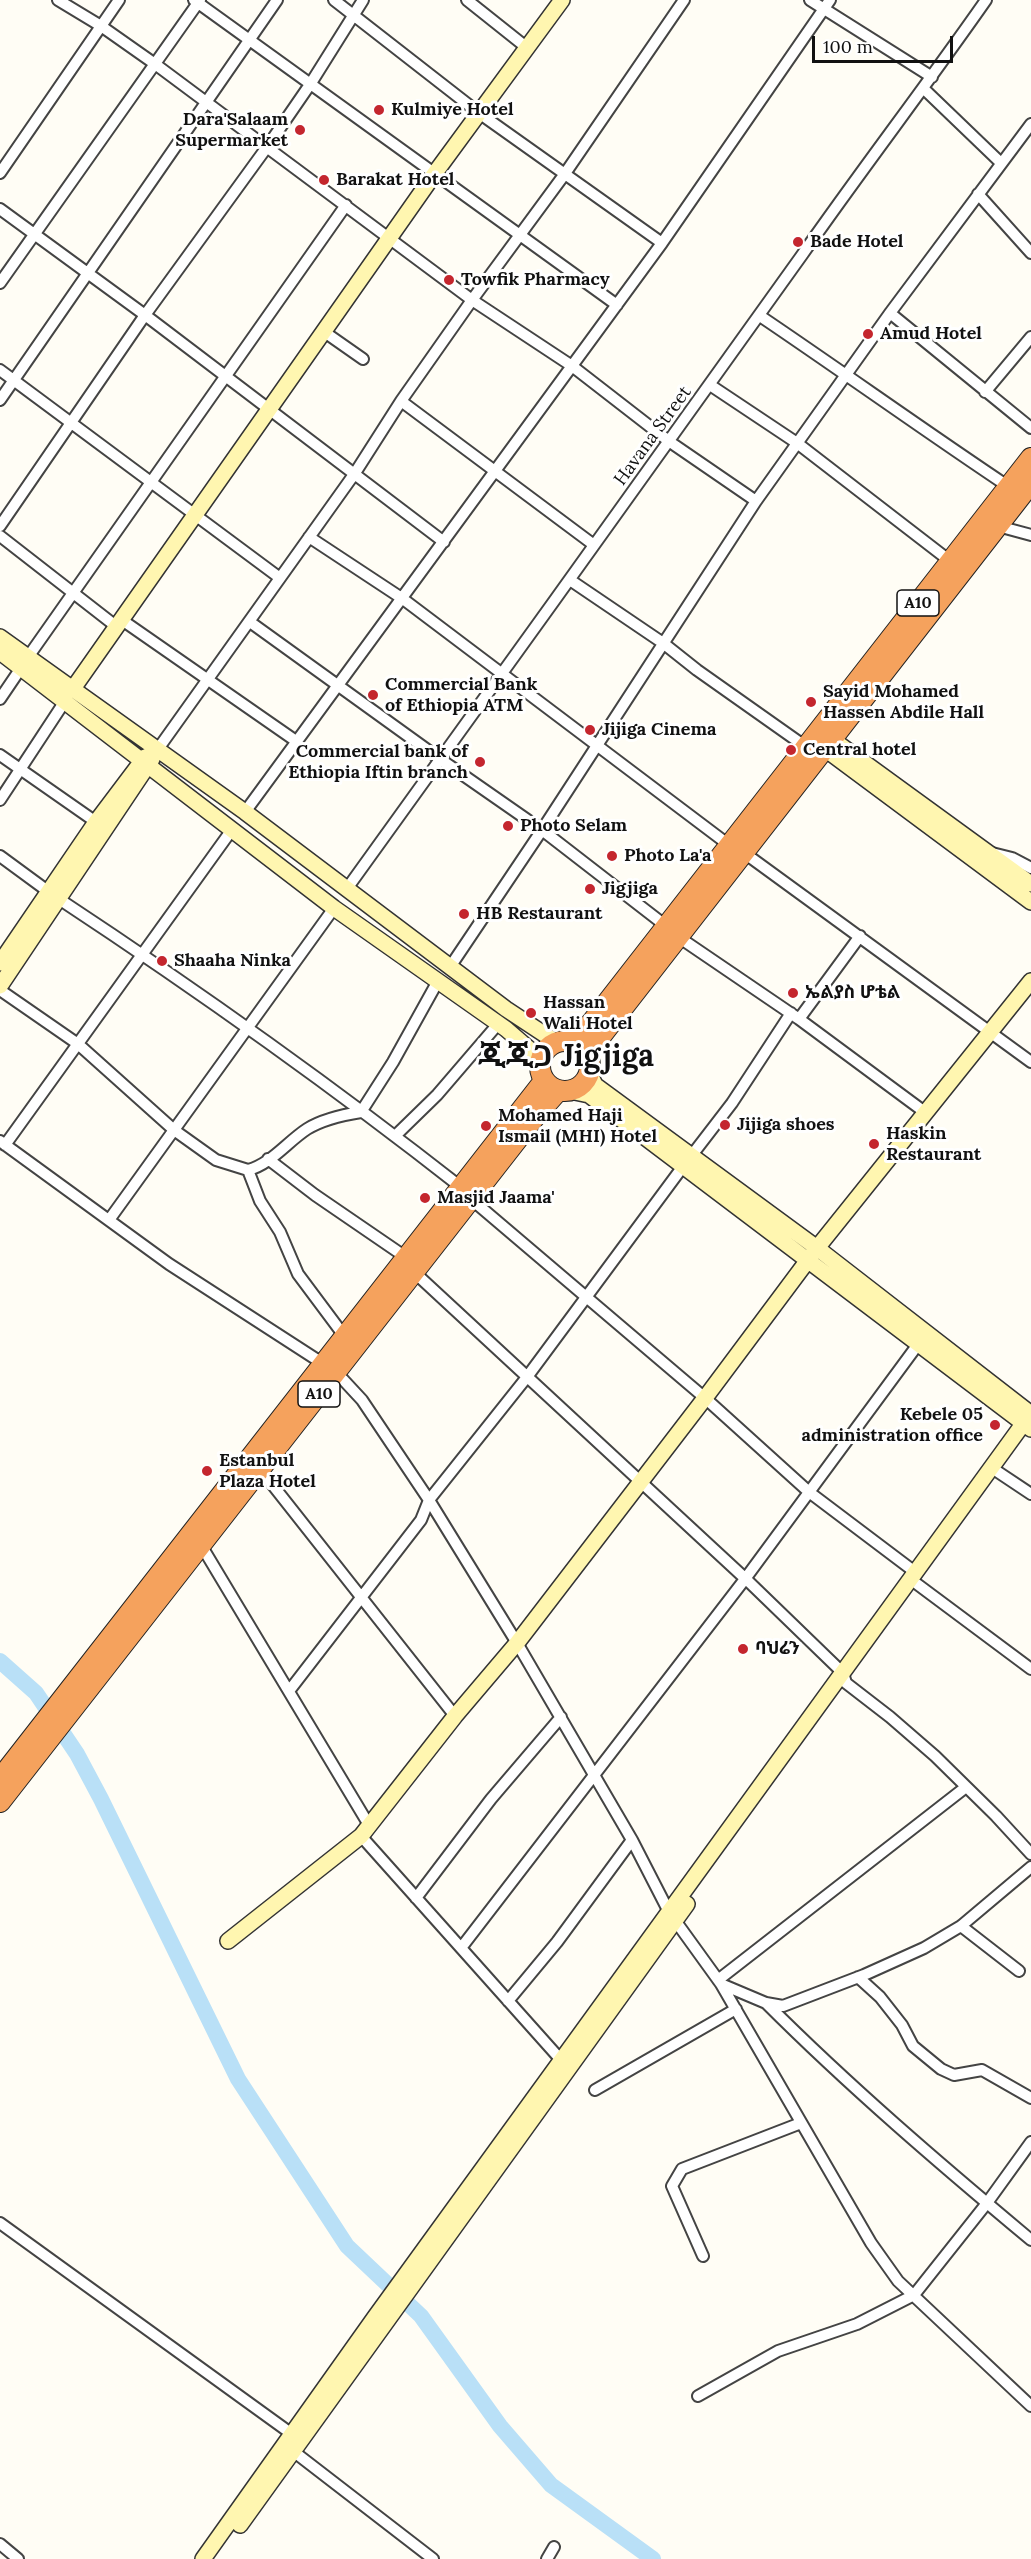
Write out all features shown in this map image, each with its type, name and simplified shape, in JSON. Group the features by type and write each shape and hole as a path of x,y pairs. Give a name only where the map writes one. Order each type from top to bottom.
{"highway":[{"name":"A10","path":"818,741 989,524 1009,487 1031,458"},
{"name":"A10","path":"553,1082 580,1086 576,1053 736,849 950,561 1031,483"},
{"name":"A10","path":"553,1082 542,1054 576,1053"},
{"name":"A10","path":"0,1803 39,1741 553,1082"},
{"name":"A10","path":"84,1683 201,1545 260,1469 330,1368 345,1337 411,1265"},
{"name":"A10","path":"0,1779 39,1741"}],"main road":[{"path":"69,695 435,173 562,0"},
{"path":"0,637 25,662 69,695 145,763 231,831 528,1048 553,1082 589,1095 688,1160"},
{"path":"0,652 25,662"},
{"path":"69,695 158,749 539,1033 576,1053 595,1085 688,1160 1029,1422"},
{"path":"818,741 1031,884"},
{"path":"818,741 1031,902"},
{"path":"0,988 96,822 158,749"},
{"path":"0,963 54,895 145,763"},
{"path":"228,1941 365,1831 455,1716 517,1643 813,1254 1031,981"},
{"path":"813,1254 919,1343 1029,1422"},
{"path":"916,1578 998,1472 1029,1422"},
{"path":"215,2559 380,2320 1029,1422"},
{"path":"437,2242 561,2060 672,1916"},
{"path":"203,2559 296,2442"}],"street":[{"path":"58,0 101,26 155,64 472,300 572,366 670,442 756,501"},
{"path":"0,173 119,0"},
{"path":"0,400 277,0"},
{"path":"334,0 479,113 662,243"},
{"path":"0,526 145,315 267,147 311,83 363,0"},
{"path":"467,0 526,47"},
{"path":"158,749 355,472 401,401 472,300 564,175 684,0"},
{"path":"810,0 826,4 932,77"},
{"name":"Havana Street","path":"346,890 986,0"},
{"path":"0,283 198,1 249,41 311,83 617,305"},
{"path":"245,812 662,243 826,4"},
{"path":"924,88 1001,163"},
{"path":"450,967 756,501 890,314 1031,124"},
{"path":"978,194 1031,253"},
{"path":"0,699 346,205"},
{"path":"0,209 145,315 268,410 355,472 444,542"},
{"path":"890,314 1031,428"},
{"path":"760,316 876,398 1009,487"},
{"path":"323,331 363,359"},
{"path":"985,392 1031,337"},
{"path":"0,370 280,578"},
{"path":"710,385 797,443 950,561"},
{"path":"401,401 594,544"},
{"path":"989,524 1031,535"},
{"path":"0,536 74,593 296,741"},
{"path":"309,537 403,599 736,849 860,936 1031,1062"},
{"path":"570,580 663,643 697,670 818,741"},
{"path":"250,622 542,830 672,931 795,1016 926,1113"},
{"path":"0,800 69,695"},
{"path":"0,755 96,822"},
{"path":"231,831 78,1044 2,1143 169,1264 330,1368 362,1400 429,1500 517,1643 632,1840 672,1916 720,1982 871,2243 898,2281 1031,2406"},
{"path":"982,850 1012,858 1031,868"},
{"path":"0,856 143,954 395,1136 466,1193 705,1398 809,1492 1031,1669"},
{"path":"109,1220 334,908"},
{"path":"289,1691 421,1520 429,1500 527,1377 732,1104 795,1016 860,936"},
{"path":"0,988 78,1044 174,1130 216,1160 248,1170 268,1159 307,1130 326,1120 361,1112 393,1062 438,981"},
{"path":"395,1136 437,1095 498,1024"},
{"path":"268,1159 411,1265 527,1377 745,1579 844,1678 966,1787 1031,1854"},
{"path":"248,1170 260,1201 280,1232 298,1274 345,1337"},
{"path":"461,1948 745,1579 919,1343"},
{"path":"260,1469 361,1600 455,1716"},
{"path":"998,1472 1031,1494"},
{"path":"201,1545 289,1691 365,1831 416,1898 561,2060"},
{"path":"416,1898 491,1799 561,1718"},
{"path":"720,1982 966,1787"},
{"path":"508,2001 557,1942 632,1840"},
{"path":"720,1982 766,2003 783,2006 924,1948 961,1926 1031,1867"},
{"path":"961,1926 1019,1971"},
{"path":"858,1977 879,1997 902,2025 913,2046 941,2070 954,2075 982,2070 1031,2098"},
{"path":"766,2003 819,2056 1031,2240"},
{"path":"595,2090 736,2009"},
{"path":"703,2256 672,2186 675,2177 682,2169 801,2123"},
{"path":"698,2396 778,2351 857,2324 914,2295 987,2203 1031,2142"},
{"path":"0,2223 296,2442 433,2559"},
{"path":"0,2544 18,2559"},
{"path":"547,2559 554,2547"}],"waterway":[{"path":"0,1661 36,1693 77,1754 238,2079 347,2246 421,2316 500,2426 551,2485 653,2559"}],"place":[{"name":"Kulmiye Hotel","path":"379,110"},
{"name":"Dara'Salaam Supermarket","path":"300,130"},
{"name":"Barakat Hotel","path":"324,180"},
{"name":"Bade Hotel","path":"798,242"},
{"name":"Towfik Pharmacy","path":"449,280"},
{"name":"Amud Hotel","path":"868,334"},
{"name":"Commercial Bank of Ethiopia ATM","path":"373,695"},
{"name":"Sayid Mohamed Hassen Abdile Hall","path":"811,702"},
{"name":"Jijiga Cinema","path":"590,730"},
{"name":"Central hotel","path":"791,750"},
{"name":"Commercial bank of Ethiopia Iftin branch","path":"480,762"},
{"name":"Photo Selam","path":"508,826"},
{"name":"Photo La'a","path":"612,856"},
{"name":"Jigjiga","path":"590,889"},
{"name":"HB Restaurant","path":"464,914"},
{"name":"Shaaha Ninka","path":"162,961"},
{"name":"ኤልያስ ሆቴል","path":"793,993"},
{"name":"Hassan Wali Hotel","path":"531,1013"},
{"name":"Jijiga shoes","path":"725,1125"},
{"name":"Mohamed Haji Ismail (MHI) Hotel","path":"486,1126"},
{"name":"Haskin Restaurant","path":"874,1144"},
{"name":"Masjid Jaama'","path":"425,1198"},
{"name":"Kebele 05 administration office","path":"995,1425"},
{"name":"Estanbul Plaza Hotel","path":"207,1471"},
{"name":"ባህሬን","path":"743,1649"}],"district":[{"name":"ጂጂጋ Jigjiga","path":"566,1057"}]}
